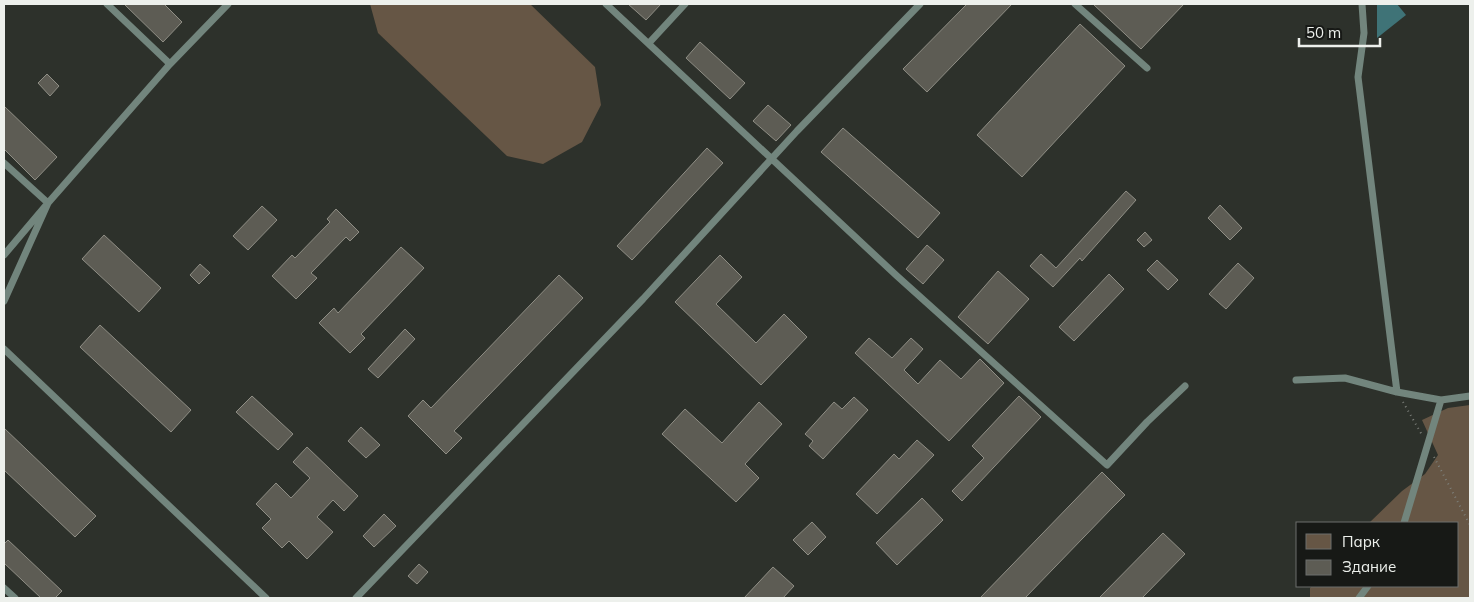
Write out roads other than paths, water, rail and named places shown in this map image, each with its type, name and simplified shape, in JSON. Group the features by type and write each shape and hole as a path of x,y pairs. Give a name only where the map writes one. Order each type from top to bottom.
{"lane":[{"path":"106,4 170,64"},
{"path":"4,255 170,64 228,4"},
{"path":"606,4 898,276 1107,465 1147,422 1185,386"},
{"path":"649,43 685,4"},
{"path":"356,598 643,299 772,159 920,4"},
{"path":"1075,4 1147,68"},
{"path":"1362,4 1364,32 1358,77 1397,392"},
{"path":"4,162 48,203"},
{"path":"4,301 48,203"},
{"path":"4,350 266,598"},
{"path":"1296,380 1345,378 1397,392 1441,400 1470,396"},
{"path":"1404,522 1441,400"},
{"path":"1359,598 1367,587"},
{"path":"4,588 15,598"}],"water":[{"path":"1377,4 1397,4 1406,15 1377,38"}]}
